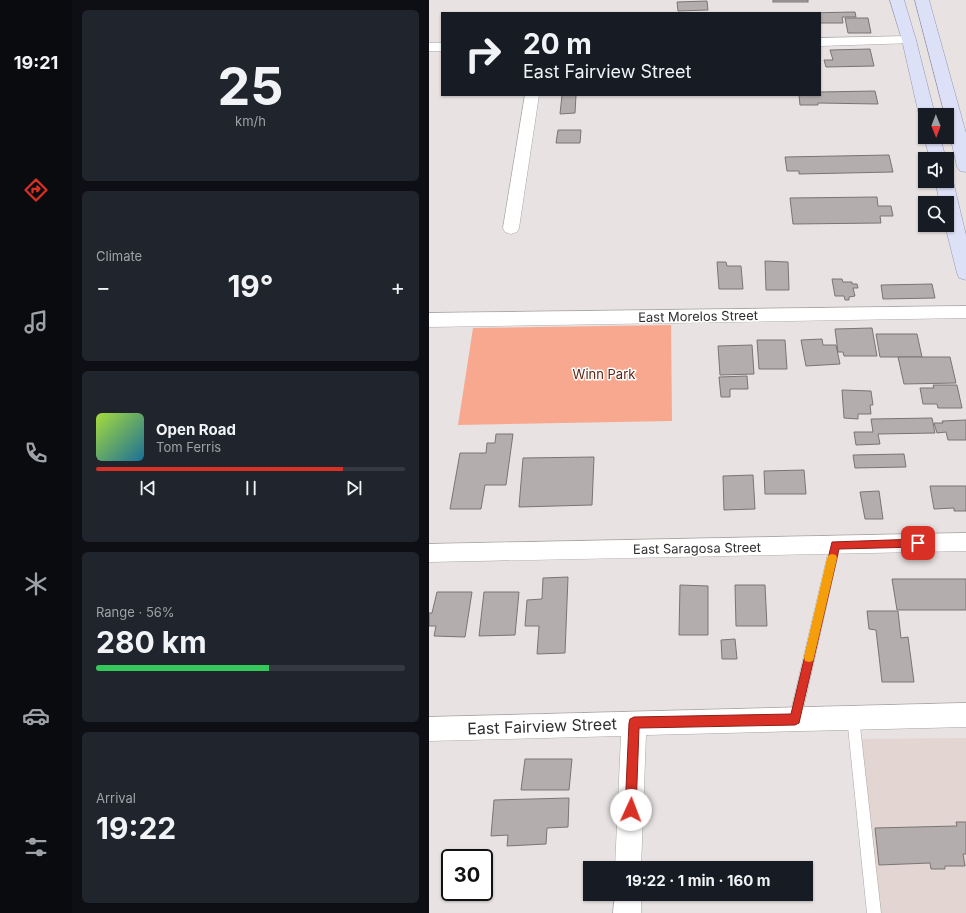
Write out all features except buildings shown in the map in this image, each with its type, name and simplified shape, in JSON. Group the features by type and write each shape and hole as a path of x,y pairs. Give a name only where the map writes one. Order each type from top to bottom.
{"main road":[{"path":"897,0 909,40 925,108"},
{"path":"923,0 966,167"},
{"path":"946,188 966,273"}],"street":[{"path":"821,42 909,40"},
{"path":"429,47 441,47"},
{"path":"511,228 533,96"},
{"name":"East Morelos Street","path":"429,320 966,312"},
{"name":"East Saragosa Street","path":"429,554 966,542"},
{"name":"East Fairview Street","path":"429,729 966,715"},
{"path":"629,861 634,723"},
{"path":"627,901 627,913"}],"lane":[{"path":"795,719 835,545"},
{"path":"853,717 875,913"}],"shaded area":[{"path":"966,738 966,913 868,913 851,739"}],"green space":[{"name":"Winn Park","path":"671,325 672,421 458,425 473,328"}],"slow traffic":[{"path":"809,657 832,558"}],"route":[{"path":"631,810 634,723 795,719 835,545 918,543"}]}
